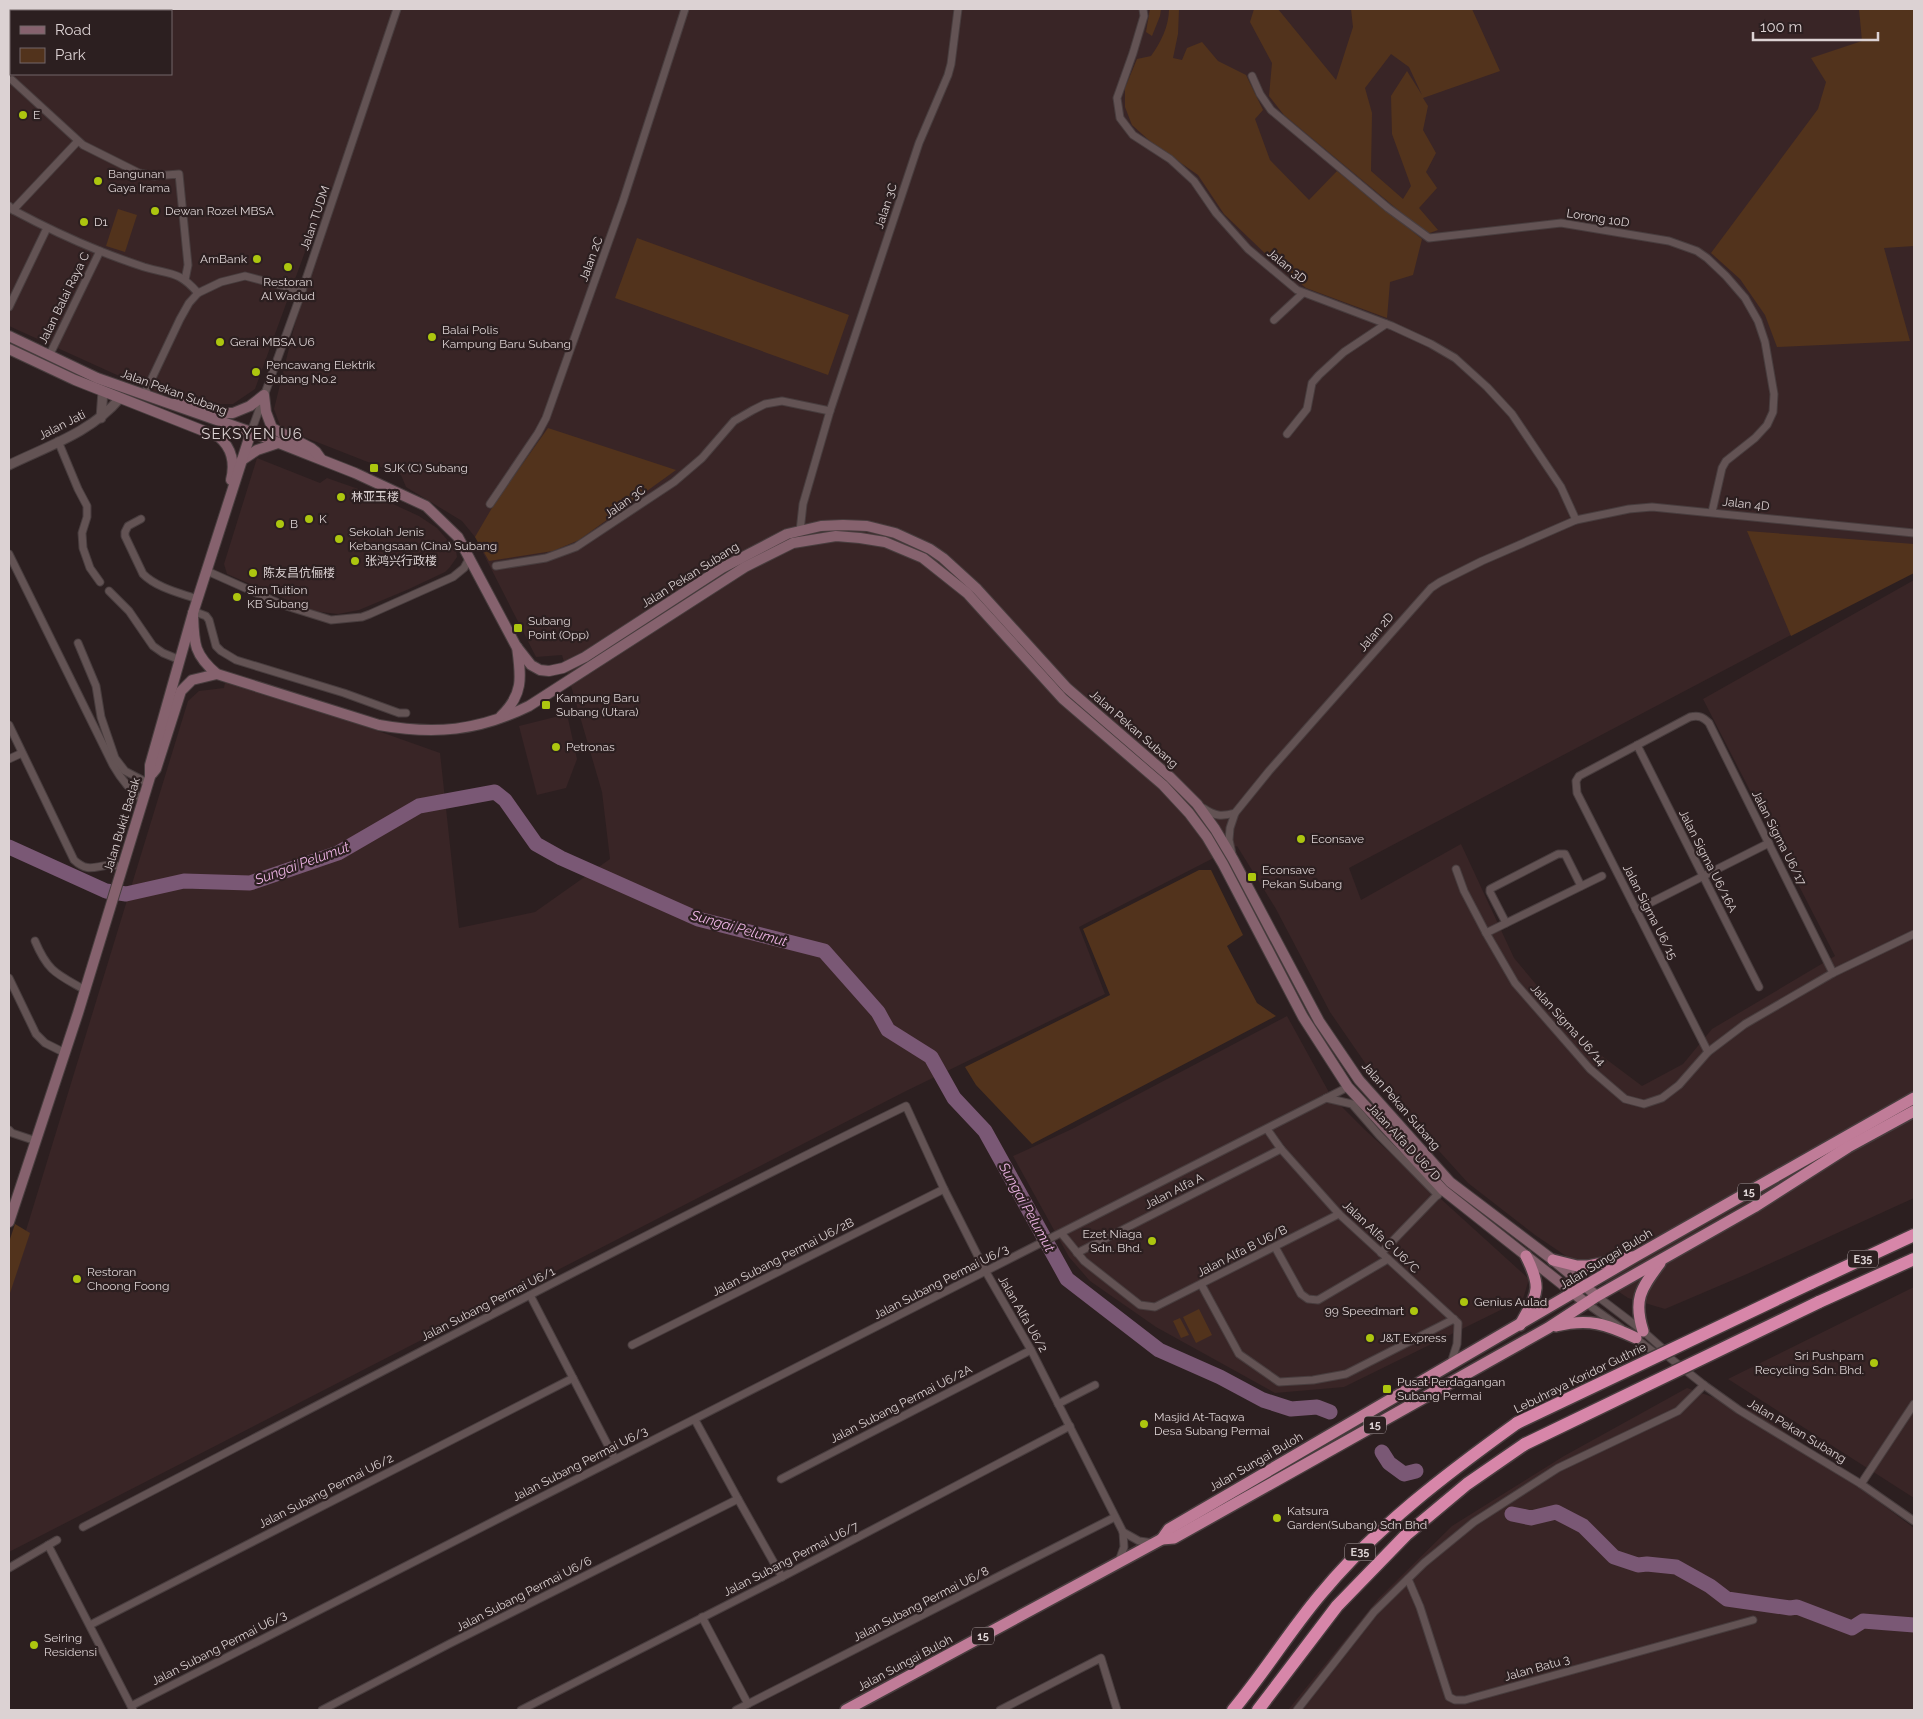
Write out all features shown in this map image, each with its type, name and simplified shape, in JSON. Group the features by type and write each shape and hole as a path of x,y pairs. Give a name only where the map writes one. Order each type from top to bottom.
{"highway":[{"name":"Jalan Sungai Buloh","path":"1158,1541 1169,1529 1574,1294 1636,1256 1914,1098"},
{"name":"Jalan Sungai Buloh","path":"846,1710 1158,1541 1174,1538 1548,1328 1597,1296 1754,1207 1848,1147 1914,1111"},
{"name":"Lebuhraya Koridor Guthrie","path":"1233,1710 1320,1595 1382,1528 1447,1474 1517,1423 1914,1235"},
{"path":"1520,1325 1536,1296 1537,1286 1535,1275 1526,1256"},
{"path":"1553,1260 1577,1266 1588,1266 1636,1256"},
{"name":"E35","path":"1258,1710 1337,1606 1406,1535 1467,1484 1525,1444 1819,1302 1914,1259"},
{"path":"1548,1328 1580,1322 1594,1322 1639,1335 1637,1306 1639,1295 1643,1286 1662,1260"}],"main road":[{"name":"Jalan Pekan Subang","path":"9,336 97,378 251,432 398,492 426,506 458,537 516,646 531,664 540,670 550,671 562,668 610,642 722,568 787,534 821,526 867,526 895,533 930,549 943,558 977,589 1067,688 1170,777 1196,804 1215,829 1233,859 1319,1021 1359,1080 1450,1182 1597,1296"},
{"name":"Jalan Pekan Subang","path":"9,349 75,380 208,432 227,444 233,464 229,488 232,495"},
{"path":"168,404 196,404 224,413 233,413 250,406 264,395"},
{"path":"264,395 266,412 272,428 311,448 321,460"},
{"name":"Jalan Bukit Badak","path":"9,1222 65,1053 123,867 149,780 150,765 193,612 251,432"},
{"path":"242,460 257,450 278,443"},
{"name":"Jalan Pekan Subang","path":"193,612 194,642 197,652 217,674 379,725 433,731 461,729 508,716 529,706 745,567 793,543 836,536 885,542 903,548 923,558 967,593 1063,698 1162,786 1189,813 1207,837 1223,864 1303,1017 1348,1087 1440,1192 1586,1303"},
{"name":"Jalan Pekan Subang","path":"498,718 512,706 520,682 516,646"},
{"path":"149,780 156,769 181,691 192,680 217,674"}],"street":[{"name":"Jalan TUDM","path":"251,432 302,291 397,9"},
{"name":"Jalan 2C","path":"490,504 546,418 623,201 685,9"},
{"name":"Jalan 3C","path":"800,531 803,504 830,411 920,142 948,75 958,9"},
{"name":"Jalan 3D","path":"1144,9 1144,16 1133,53 1117,98 1120,118 1132,136 1170,160 1194,181 1216,213 1248,249 1303,293 1386,324 1431,344 1455,358 1487,387 1512,414 1555,479 1576,520"},
{"name":"Lorong 10D","path":"1252,76 1260,94 1271,110 1388,208 1429,238 1561,224 1669,241 1696,251 1713,264 1745,298 1758,321 1767,351 1774,394 1773,412 1767,425 1755,438 1726,461 1722,468 1712,512"},
{"path":"12,79 78,141 140,173 154,176 178,174 188,265 186,280"},
{"path":"78,141 11,208 47,228 100,251 145,267 174,273 186,280 198,293"},
{"path":"9,306 47,228"},
{"name":"Jalan Balai Raya C","path":"49,356 100,251"},
{"path":"144,395 188,303 198,293 221,282 245,276 302,291"},
{"path":"1274,320 1303,293"},
{"path":"1287,434 1307,409 1312,383 1319,375 1344,352 1386,324"},
{"path":"101,418 103,391"},
{"name":"Jalan Jati","path":"9,465 92,425 120,398"},
{"name":"Jalan 3C","path":"496,566 546,558 576,547 674,482 702,458 734,421 765,404 782,401 830,411"},
{"path":"58,441 78,490 87,506 87,517 82,533 83,548 90,568 100,582"},
{"name":"Jalan 4D","path":"1576,520 1652,506 1914,534"},
{"path":"140,518 128,526 124,532 144,574 148,579 164,587 197,600"},
{"name":"Jalan 2D","path":"1233,859 1229,840 1230,828 1235,813 1269,771 1431,588 1482,561 1576,520"},
{"path":"9,554 113,765 123,782 143,800"},
{"path":"207,571 283,605 331,620 343,620 370,614 453,577 464,568 470,557"},
{"path":"109,591 129,611 153,646 163,653 180,660"},
{"path":"193,612 206,616 209,620 216,646 236,660 399,713 406,713"},
{"path":"78,643 96,686 101,717 115,758 125,771 149,780"},
{"name":"Jalan Sigma U6/17","path":"1637,744 1690,717 1700,716 1709,723 1833,973"},
{"path":"9,725 74,860 90,868 111,865 123,867"},
{"name":"Jalan Sigma U6/15","path":"1637,744 1579,776 1576,781 1577,794 1708,1052"},
{"name":"Jalan Sigma U6/16A","path":"1637,744 1759,987"},
{"path":"9,759 22,753"},
{"path":"1196,804 1213,815 1223,817 1235,813"},
{"path":"1636,910 1769,843"},
{"path":"1506,923 1490,889 1558,854 1565,854 1581,886"},
{"name":"Jalan Sigma U6/14","path":"1456,869 1464,891 1515,983 1590,1069 1625,1099 1644,1104 1662,1098 1679,1086 1708,1052 1744,1024 1833,973 1914,934"},
{"path":"1486,933 1602,876"},
{"path":"35,942 42,959 50,968 85,990"},
{"path":"9,978 36,1034 45,1043 65,1053"},
{"path":"1077,1253 1062,1234 1348,1087"},
{"name":"Jalan Alfa D U6/D","path":"1326,1098 1352,1104 1378,1135 1440,1192"},
{"name":"Jalan Alfa U6/2","path":"906,1106 944,1189 986,1272 1031,1350 1123,1532"},
{"name":"Jalan Subang Permai U6/1","path":"83,1527 780,1167 906,1106"},
{"name":"Jalan Alfa C U6/C","path":"1267,1129 1339,1214 1454,1319"},
{"path":"9,1130 12,1133 36,1141"},
{"name":"Jalan Alfa A","path":"1077,1253 1282,1149"},
{"name":"Jalan Subang Permai U6/2B","path":"632,1345 944,1189"},
{"path":"1381,1253 1440,1192"},
{"name":"Jalan Alfa B U6/B","path":"1077,1253 1084,1261 1140,1305 1155,1307 1339,1214"},
{"name":"Jalan Subang Permai U6/3","path":"132,1708 615,1459 1062,1234"},
{"path":"1275,1247 1300,1294 1308,1299 1318,1300 1388,1259"},
{"path":"1201,1284 1239,1354 1279,1382 1313,1380 1346,1374 1454,1319 1458,1323 1459,1331 1450,1366"},
{"path":"530,1295 615,1459"},
{"path":"1597,1296 1639,1335"},
{"path":"1586,1303 1639,1335"},
{"name":"Jalan Pekan Subang","path":"1639,1335 1654,1353 1670,1358 1739,1410 1861,1484 1914,1521"},
{"name":"Jalan Subang Permai U6/2A","path":"782,1479 1031,1350"},
{"name":"Jalan Subang Permai U6/2","path":"90,1625 573,1378"},
{"path":"1058,1404 1095,1385"},
{"path":"1297,1710 1374,1612 1424,1563 1474,1522 1558,1468 1678,1411 1704,1385"},
{"path":"1861,1484 1914,1404"},
{"path":"695,1420 782,1577"},
{"name":"Jalan Subang Permai U6/7","path":"521,1710 782,1577 1070,1426"},
{"name":"Jalan Subang Permai U6/6","path":"322,1710 738,1499"},
{"name":"Jalan Subang Permai U6/8","path":"736,1710 1115,1517"},
{"path":"1123,1532 1138,1541 1158,1541"},
{"path":"1119,1562 1124,1547 1123,1532"},
{"path":"9,1568 57,1540"},
{"path":"48,1545 132,1708"},
{"name":"Jalan Batu 3","path":"1408,1579 1420,1607 1450,1697 1455,1700 1465,1700 1753,1620"},
{"path":"702,1617 748,1704"},
{"path":"1000,1710 1101,1658 1117,1710"}],"shaded area":[{"path":"9,9 1914,9 1914,570 1349,868 1361,900 1461,844 1514,958 1586,1044 1642,1086 1683,1064 1712,1029 1835,956 1703,699 1914,580 1914,1198 1665,1309 1628,1298 1535,1235 1468,1183 1383,1089 1330,1012 1276,909 1237,846 1079,927 1105,994 904,1092 9,1552 9,1286 188,701 199,691 224,688 226,677 440,753 459,928 535,912 610,859 602,792 562,655 536,657 475,537 462,521 406,487 401,475 281,428 274,409 329,186 255,389 233,404 206,404 161,395 9,326"},
{"name":"Sekolah Jenis Kebangsaan (Cina) Subang","path":"257,458 320,483 327,478 367,492 419,516 437,528 456,550 457,557 445,572 359,610 338,614 313,611 227,574 224,564"},
{"path":"567,714 577,759 566,788 537,795 519,726"},
{"name":"Pusat Perdagangan Subang Permai","path":"1287,1016 1331,1096 1365,1130 1529,1279 1523,1299 1344,1387 1275,1393 1156,1327 1090,1281 1069,1257 1013,1156 1072,1129"},
{"path":"1914,1287 1914,1498 1728,1379"},
{"path":"1687,1388 1761,1414 1914,1528 1914,1710 1288,1710 1378,1599 1452,1526 1564,1456"}],"green space":[{"path":"1150,9 1161,9 1152,36 1146,32"},
{"path":"1169,9 1179,9 1178,34 1173,58 1182,60 1187,48 1202,42 1218,61 1246,75 1263,110 1255,119 1270,160 1309,200 1337,171 1422,239 1413,275 1390,282 1387,318 1306,288 1274,262 1224,214 1198,175 1151,142 1132,125 1125,107 1125,88 1137,59 1151,56 1158,45 1166,28"},
{"path":"1254,9 1278,9 1336,80 1353,27 1351,9 1472,9 1500,71 1423,98 1428,106 1423,130 1436,153 1426,172 1437,188 1419,208 1438,230 1427,234 1284,115 1269,96 1272,63 1250,22","holes":["1391,54 1409,67 1422,95 1407,71 1391,96 1392,134 1411,186 1403,199 1371,171 1372,113 1365,88"]},
{"path":"1859,9 1914,9 1914,246 1884,248 1910,341 1777,347 1765,315 1740,279 1711,253 1818,109 1826,82 1811,58 1862,41"},
{"path":"118,209 137,215 125,252 106,246"},
{"path":"637,238 849,315 828,375 615,298"},
{"path":"548,428 676,470 579,540 553,551 489,561 475,537 496,501"},
{"path":"1747,531 1914,544 1914,573 1791,636"},
{"path":"1199,870 1211,870 1243,935 1227,946 1257,1003 1276,1016 1032,1144 976,1085 965,1067 1110,995 1083,929"},
{"path":"15,1224 30,1233 9,1296 9,1242"},
{"path":"1199,1309 1212,1335 1196,1343 1183,1317"},
{"path":"1180,1318 1189,1335 1181,1338 1173,1321"}],"waterway":[{"name":"Sungai Pelumut","path":"9,847 106,891 126,894 184,881 250,883 338,853 419,806 495,792 505,800 536,844 561,858 698,919 824,951 878,1012 888,1030 931,1057 954,1098 985,1131 1067,1279 1159,1350 1220,1377 1263,1400 1291,1409 1317,1407 1330,1412"},
{"name":"Sungai Pelumut","path":"1382,1452 1389,1463 1404,1474 1416,1471"},
{"name":"Sungai Pelumut","path":"1512,1514 1531,1518 1556,1512 1583,1526 1614,1557 1638,1565 1676,1567 1710,1586 1727,1599 1790,1608 1797,1607 1852,1628 1863,1621 1914,1625"}],"place":[{"name":"E","path":"23,115"},
{"name":"Bangunan Gaya Irama","path":"98,181"},
{"name":"Dewan Rozel MBSA","path":"155,211"},
{"name":"D1","path":"84,222"},
{"name":"AmBank","path":"257,259"},
{"name":"Restoran Al Wadud","path":"288,267"},
{"name":"Balai Polis Kampung Baru Subang","path":"432,337"},
{"name":"Gerai MBSA U6","path":"220,342"},
{"name":"Pencawang Elektrik Subang No.2","path":"256,372"},
{"name":"SJK (C) Subang","path":"374,468"},
{"name":"林亚玉楼","path":"341,497"},
{"name":"K","path":"309,519"},
{"name":"B","path":"280,524"},
{"name":"Sekolah Jenis Kebangsaan (Cina) Subang","path":"339,539"},
{"name":"张鸿兴行政楼","path":"355,561"},
{"name":"陈友昌伉俪楼","path":"253,573"},
{"name":"Sim Tuition KB Subang","path":"237,597"},
{"name":"Subang Point (Opp)","path":"518,628"},
{"name":"Kampung Baru Subang (Utara)","path":"546,705"},
{"name":"Petronas","path":"556,747"},
{"name":"Econsave","path":"1301,839"},
{"name":"Econsave Pekan Subang","path":"1252,877"},
{"name":"Ezet Niaga Sdn. Bhd.","path":"1152,1241"},
{"name":"Restoran Choong Foong","path":"77,1279"},
{"name":"Genius Aulad","path":"1464,1302"},
{"name":"99 Speedmart","path":"1414,1311"},
{"name":"J&T Express","path":"1370,1338"},
{"name":"Sri Pushpam Recycling Sdn. Bhd.","path":"1874,1363"},
{"name":"Pusat Perdagangan Subang Permai","path":"1387,1389"},
{"name":"Masjid At-Taqwa Desa Subang Permai","path":"1144,1424"},
{"name":"Katsura Garden(Subang) Sdn Bhd","path":"1277,1518"},
{"name":"Seiring Residensi","path":"34,1645"}],"district":[{"name":"SEKSYEN U6","path":"252,434"}]}
